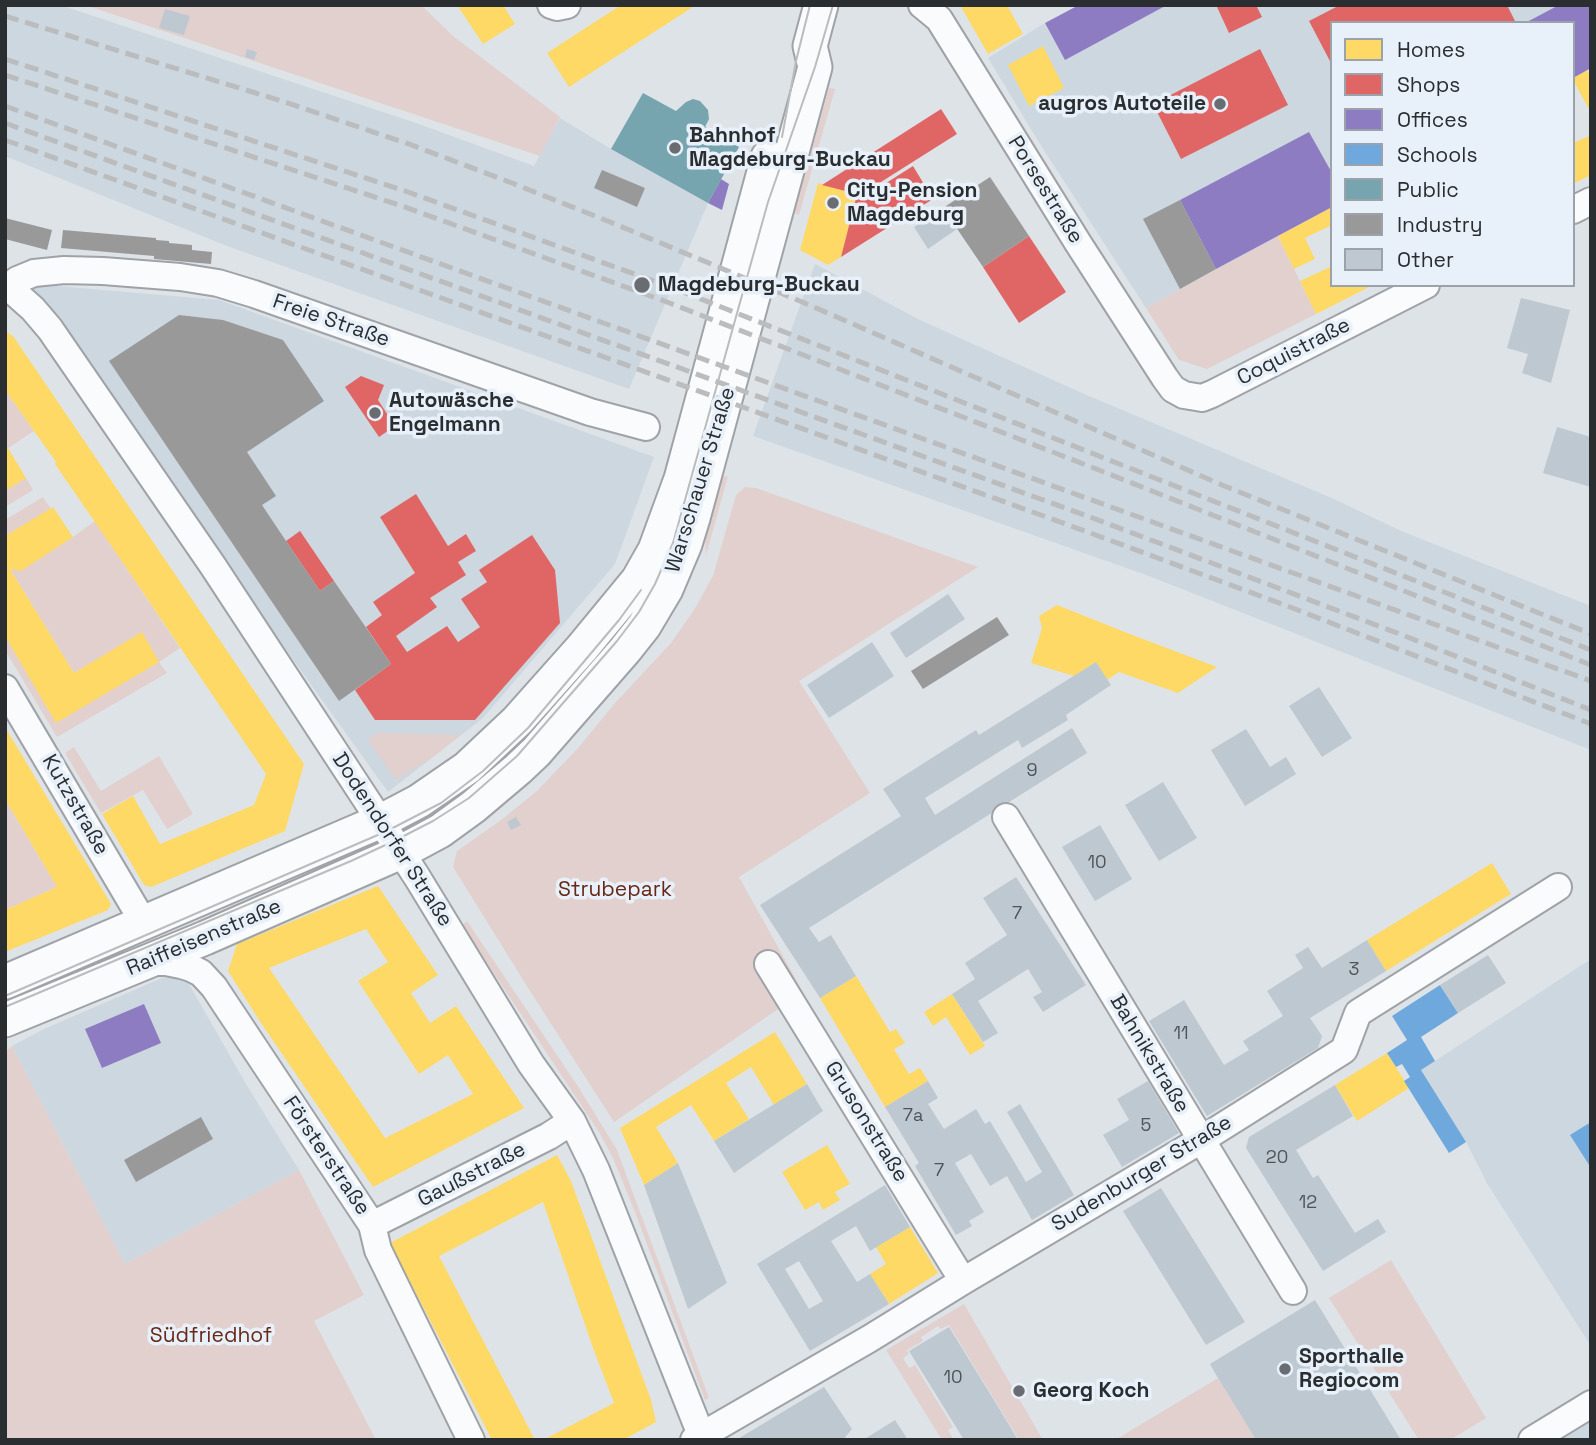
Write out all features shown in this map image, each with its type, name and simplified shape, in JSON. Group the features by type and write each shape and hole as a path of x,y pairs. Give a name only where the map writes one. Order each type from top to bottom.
{"main road":[{"name":"Warschauer Straße","path":"391,837 419,801 467,768 504,735 582,648 638,580 655,550 681,480 796,61 810,46 821,5"},
{"name":"Raiffeisenstraße","path":"5,982 302,856 391,837"},
{"name":"Raiffeisenstraße","path":"5,1020 147,962 391,837"},
{"path":"90,985 129,953 391,837"}],"street":[{"path":"551,5 567,5"},
{"name":"Porsestraße","path":"922,5 939,19 1164,378"},
{"path":"1575,209 1591,201"},
{"name":"Freie Straße","path":"7,286 34,273 64,270 180,277 218,284 254,294 590,412 646,427"},
{"name":"Dodendorfer Straße","path":"7,286 33,309 50,329 213,566 430,898 531,1064 572,1121 596,1170 700,1439"},
{"name":"Coquistraße","path":"1164,378 1184,396 1202,398 1422,287"},
{"name":"Kutzstraße","path":"5,688 131,902 141,924"},
{"name":"Bahnikstraße","path":"1006,817 1293,1291"},
{"name":"Sudenburger Straße","path":"700,1439 1201,1140 1344,1050 1358,1013 1558,887"},
{"name":"Försterstraße","path":"147,962 181,965 201,973 208,979 372,1225 378,1251 471,1440"},
{"name":"Grusonstraße","path":"768,964 963,1281"},
{"name":"Gaußstraße","path":"372,1225 549,1136 572,1121"},
{"path":"1532,1440 1591,1404"}],"shaded area":[{"path":"5,5 60,5 416,123 534,166 560,118 708,203 629,389 227,246 5,156"},
{"path":"1079,5 1591,5 1591,68 1575,77 1575,21 1330,21 1330,208 1146,308 988,58"},
{"path":"815,264 922,321 1082,393 1334,499 1401,531 1591,606 1591,750 1149,576 753,436"},
{"path":"23,283 219,300 654,457 615,564 483,718 388,792"},
{"path":"1591,959 1591,1346 1488,1185 1466,1142 1421,1070"},
{"path":"175,977 189,984 299,1170 125,1264 12,1046 44,1029 162,978"},
{"path":"1591,1420 1591,1440 1559,1440"}],"green space":[{"path":"85,5 421,5 453,36 560,117 540,156"},
{"path":"829,88 835,89 799,215 794,213"},
{"path":"1278,236 1316,314 1207,369 1179,360 1146,308"},
{"path":"5,390 34,431 5,450"},
{"path":"728,476 706,555 705,536 721,477"},
{"path":"26,478 33,490 5,507 5,491"},
{"name":"Strubepark","path":"745,487 756,488 978,567 799,681 870,793 739,877 803,992 614,1122 453,867 457,851 537,791 671,643 713,576 736,495"},
{"path":"43,497 51,509 5,536 5,520"},
{"path":"95,521 180,648 159,662 167,673 57,737 5,650 5,636 56,722 142,633 74,673 10,569 73,537"},
{"path":"377,733 461,735 396,780 368,740"},
{"path":"74,747 101,791 159,756 193,814 167,829 143,790 101,813 65,753"},
{"path":"5,799 57,887 5,910"},
{"path":"467,921 579,1088 617,1150 709,1398 705,1400 613,1158 599,1132 462,925"},
{"name":"Südfriedhof","path":"12,1046 125,1264 299,1170 364,1295 314,1321 376,1440 5,1440 5,1052"},
{"path":"1391,1260 1486,1418 1450,1440 1419,1440 1329,1298"},
{"path":"964,1304 1043,1440 1019,1440 949,1325 941,1329 938,1326 921,1337 923,1341 907,1350 909,1354 903,1358 909,1368 915,1365 953,1427 948,1430 954,1440 942,1440 886,1350"},
{"path":"1218,1378 1256,1440 1115,1440"}],"building: Homes":[{"path":"457,5 503,5 515,24 483,44"},
{"path":"621,5 696,5 569,87 547,53"},
{"path":"960,5 1007,5 1023,34 988,54"},
{"path":"1043,46 1064,88 1029,106 1008,65"},
{"path":"1587,70 1591,77 1591,113 1575,84 1575,77"},
{"path":"1591,135 1591,175 1575,183 1575,142"},
{"path":"818,183 857,194 841,257 828,265 800,250"},
{"path":"1330,208 1330,226 1305,238 1315,259 1294,269 1278,236"},
{"path":"1330,267 1330,287 1369,287 1316,314 1300,281"},
{"path":"5,331 13,336 304,764 285,831 151,887 144,885 102,814 133,796 160,844 254,805 266,774 5,390"},
{"path":"8,448 26,478 5,491 5,450"},
{"path":"53,507 73,537 21,571 10,569 74,673 142,632 159,662 56,723 5,636 5,536"},
{"path":"1057,605 1217,667 1178,693 1119,672 1107,680 1096,662 1074,676 1031,663 1042,628 1039,616"},
{"path":"5,727 111,904 108,910 5,952 5,910 57,887 5,799"},
{"path":"1492,863 1511,894 1386,971 1367,940"},
{"path":"378,886 438,975 411,993 430,1023 456,1006 524,1108 373,1187 228,971 237,944","holes":["366,929 388,962 358,981 419,1074 448,1055 473,1094 385,1138 269,968"]},
{"path":"856,976 890,1032 896,1029 905,1043 894,1049 909,1074 920,1068 928,1081 885,1107 820,998"},
{"path":"952,994 985,1046 970,1055 946,1017 933,1026 924,1012"},
{"path":"775,1032 807,1084 774,1105 751,1067 726,1083 749,1119 714,1141 691,1105 656,1127 678,1163 644,1185 620,1128"},
{"path":"1387,1053 1409,1088 1357,1121 1335,1085"},
{"path":"827,1145 850,1184 835,1192 840,1200 823,1210 819,1202 805,1210 782,1172"},
{"path":"557,1155 571,1181 651,1400 656,1422 623,1440 543,1440 614,1403 543,1202 439,1256 535,1440 492,1440 390,1243"},
{"path":"910,1227 938,1273 889,1304 870,1274 886,1264 876,1247"}],"building: Shops":[{"name":"augros Autoteile","path":"1256,5 1262,17 1229,33 1217,7"},
{"path":"1340,5 1507,5 1515,21 1330,21 1330,61 1309,21"},
{"name":"augros Autoteile","path":"1260,49 1288,105 1181,159 1153,104"},
{"path":"941,109 957,134 862,194 864,197 913,166 933,199 841,257 857,194 822,185"},
{"path":"1029,236 1066,292 1019,323 983,267"},
{"name":"Autowäsche Engelmann","path":"361,376 384,385 378,400 395,426 379,437 345,387"},
{"path":"416,494 448,546 466,534 476,551 458,562 466,575 430,598 437,607 396,636 407,652 447,626 458,642 480,627 461,599 487,582 479,570 532,535 555,570 560,623 475,720 375,720 355,690 391,664 366,627 382,615 373,602 415,573 380,517"},
{"path":"300,531 334,581 320,591 286,541"}],"building: Offices":[{"path":"1079,5 1167,5 1065,60 1045,23"},
{"path":"1559,5 1591,5 1591,68 1575,77 1575,21 1529,21"},
{"path":"1309,132 1330,169 1330,208 1216,269 1180,200"},
{"path":"721,179 729,184 722,210 708,203"},
{"path":"144,1004 161,1043 102,1068 85,1029"}],"building: Schools":[{"path":"1440,985 1458,1013 1421,1037 1435,1061 1421,1070 1466,1142 1449,1153 1404,1081 1410,1077 1402,1064 1396,1067 1387,1053 1407,1040 1392,1016"},
{"path":"1591,1122 1591,1168 1570,1135"}],"building: Public":[{"name":"Bahnhof Magdeburg-Buckau","path":"643,93 676,111 693,99 700,101 708,110 709,119 705,127 739,147 708,203 611,149"}],"building: Industry":[{"path":"602,170 645,188 637,207 594,188"},
{"path":"990,177 1029,236 983,267 943,208"},
{"path":"1180,200 1216,269 1180,289 1143,219"},
{"path":"5,218 52,230 47,250 5,239"},
{"path":"63,230 156,238 169,243 192,245 192,250 212,252 211,264 61,248"},
{"path":"179,315 223,320 283,340 324,401 247,452 276,496 262,505 286,541 320,591 334,581 391,664 339,701 109,361"},
{"path":"997,617 1009,635 923,689 911,671"},
{"path":"201,1117 213,1139 136,1182 124,1160"}],"building: Other":[{"path":"165,9 190,16 184,35 159,28"},
{"path":"247,49 257,52 254,60 245,57"},
{"path":"943,208 957,229 928,249 914,227"},
{"path":"1521,298 1570,310 1551,383 1522,373 1528,354 1507,348"},
{"path":"1557,427 1591,437 1591,487 1543,473"},
{"path":"948,594 965,619 906,658 890,633"},
{"path":"872,642 894,676 829,718 807,685"},
{"path":"1096,662 1111,685 1066,715 1068,720 1022,748 1018,740 925,798 935,815 1072,728 1087,753 809,928 819,942 831,935 856,976 820,998 760,905 901,816 883,789 976,730 979,735"},
{"path":"1319,687 1352,738 1322,757 1289,706"},
{"path":"1246,729 1270,767 1286,757 1296,774 1245,806 1211,750"},
{"path":"1163,782 1197,838 1159,861 1125,805"},
{"path":"516,817 521,825 511,830 507,822"},
{"path":"1100,825 1132,879 1095,901 1062,847"},
{"path":"1016,877 1086,985 1043,1012 1033,997 1042,992 1028,969 978,1001 998,1033 983,1042 952,994 975,979 965,963 1007,935 983,898"},
{"path":"1367,940 1386,971 1310,1018 1322,1036 1318,1048 1207,1116 1149,1021 1184,1000 1224,1065 1249,1050 1243,1041 1283,1016 1267,991 1303,968 1295,955 1308,947 1322,968"},
{"path":"1488,955 1506,983 1458,1013 1440,985"},
{"path":"928,1081 938,1098 928,1104 944,1129 976,1109 985,1124 990,1121 1026,1182 1042,1172 1007,1112 1020,1104 1074,1195 1032,1220 1007,1176 990,1186 971,1154 955,1163 984,1212 969,1221 972,1226 956,1235 915,1166 919,1163 885,1107"},
{"path":"1148,1081 1179,1133 1122,1167 1103,1135 1129,1120 1117,1099"},
{"path":"807,1084 823,1111 734,1173 714,1141"},
{"path":"1335,1085 1353,1116 1296,1150 1313,1178 1318,1175 1355,1233 1378,1219 1386,1232 1323,1271 1246,1148 1249,1137"},
{"path":"678,1163 727,1283 688,1309 644,1185"},
{"path":"885,1185 910,1227 870,1251 856,1226 831,1241 857,1282 870,1274 889,1304 810,1351 757,1264","holes":["799,1261 823,1301 809,1309 785,1269"]},
{"path":"1161,1188 1245,1322 1206,1345 1123,1211"},
{"name":"Sporthalle Regiocom","path":"1315,1300 1401,1440 1256,1440 1210,1364"},
{"path":"949,1327 1018,1440 964,1440 909,1351"},
{"path":"824,1387 852,1429 843,1440 736,1440"},
{"path":"895,1420 908,1440 863,1440"}],"tram line":[{"path":"782,137 810,5"},
{"path":"5,1007 351,861 433,821 469,798 517,756 617,641 639,612 673,543 768,202 815,67 833,5"},
{"path":"5,996 387,831 441,803 483,771 528,728 641,590"}],"railway":[{"path":"5,16 285,102 409,144 512,183 807,304 1222,485 1591,634"},
{"path":"5,59 408,192 673,288 1591,650"},
{"path":"5,75 402,206 667,302 1591,665"},
{"path":"5,106 1591,681"},
{"path":"5,123 1090,517 1405,636 1591,710"},
{"path":"5,140 1085,531 1591,724"}],"place":[{"name":"augros Autoteile","path":"1220,104"},
{"name":"Bahnhof Magdeburg-Buckau","path":"675,148"},
{"name":"City-Pension Magdeburg","path":"833,203"},
{"name":"Magdeburg-Buckau","path":"642,285"},
{"name":"Autowäsche Engelmann","path":"375,413"},
{"name":"Sporthalle Regiocom","path":"1285,1369"},
{"name":"Georg Koch","path":"1019,1391"}]}
